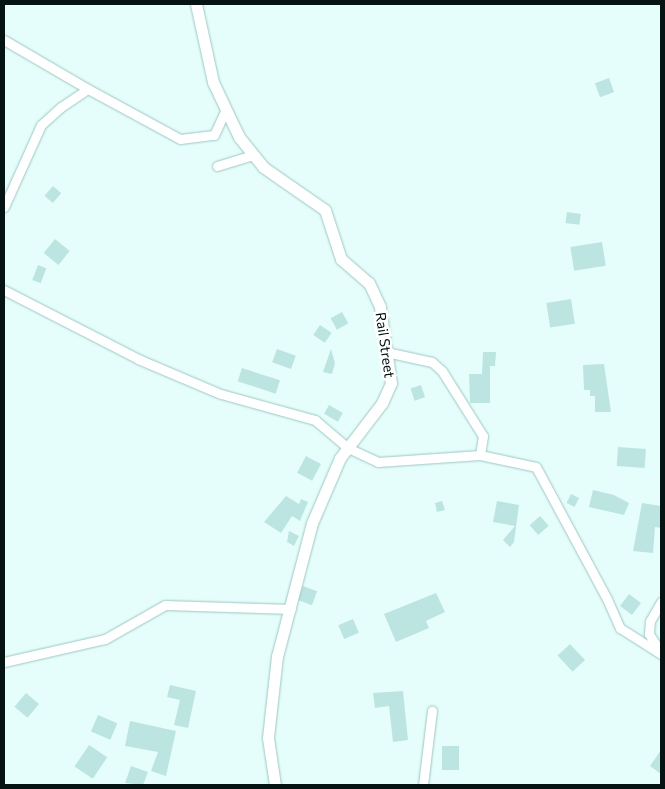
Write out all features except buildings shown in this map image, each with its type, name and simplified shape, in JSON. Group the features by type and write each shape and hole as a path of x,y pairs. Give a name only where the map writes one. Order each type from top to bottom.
{"street":[{"name":"Rail Street","path":"196,4 213,82 239,138 263,167 324,210 341,260 369,283 380,307 391,383 382,403 348,448 312,523 291,609 277,656 268,738 275,785"},
{"path":"4,40 88,89 180,139 214,135 226,109"},
{"path":"4,207 41,125 61,107 88,89"},
{"path":"217,166 254,155"},
{"path":"4,290 138,359 221,394 315,420 348,448 378,462 480,455 536,467 607,598 620,628 661,653"},
{"path":"386,352 432,362 442,371 483,436 480,455"},
{"path":"661,602 650,621 649,634 661,653"},
{"path":"4,662 105,639 165,605 291,609"},
{"path":"423,785 432,711"}]}
